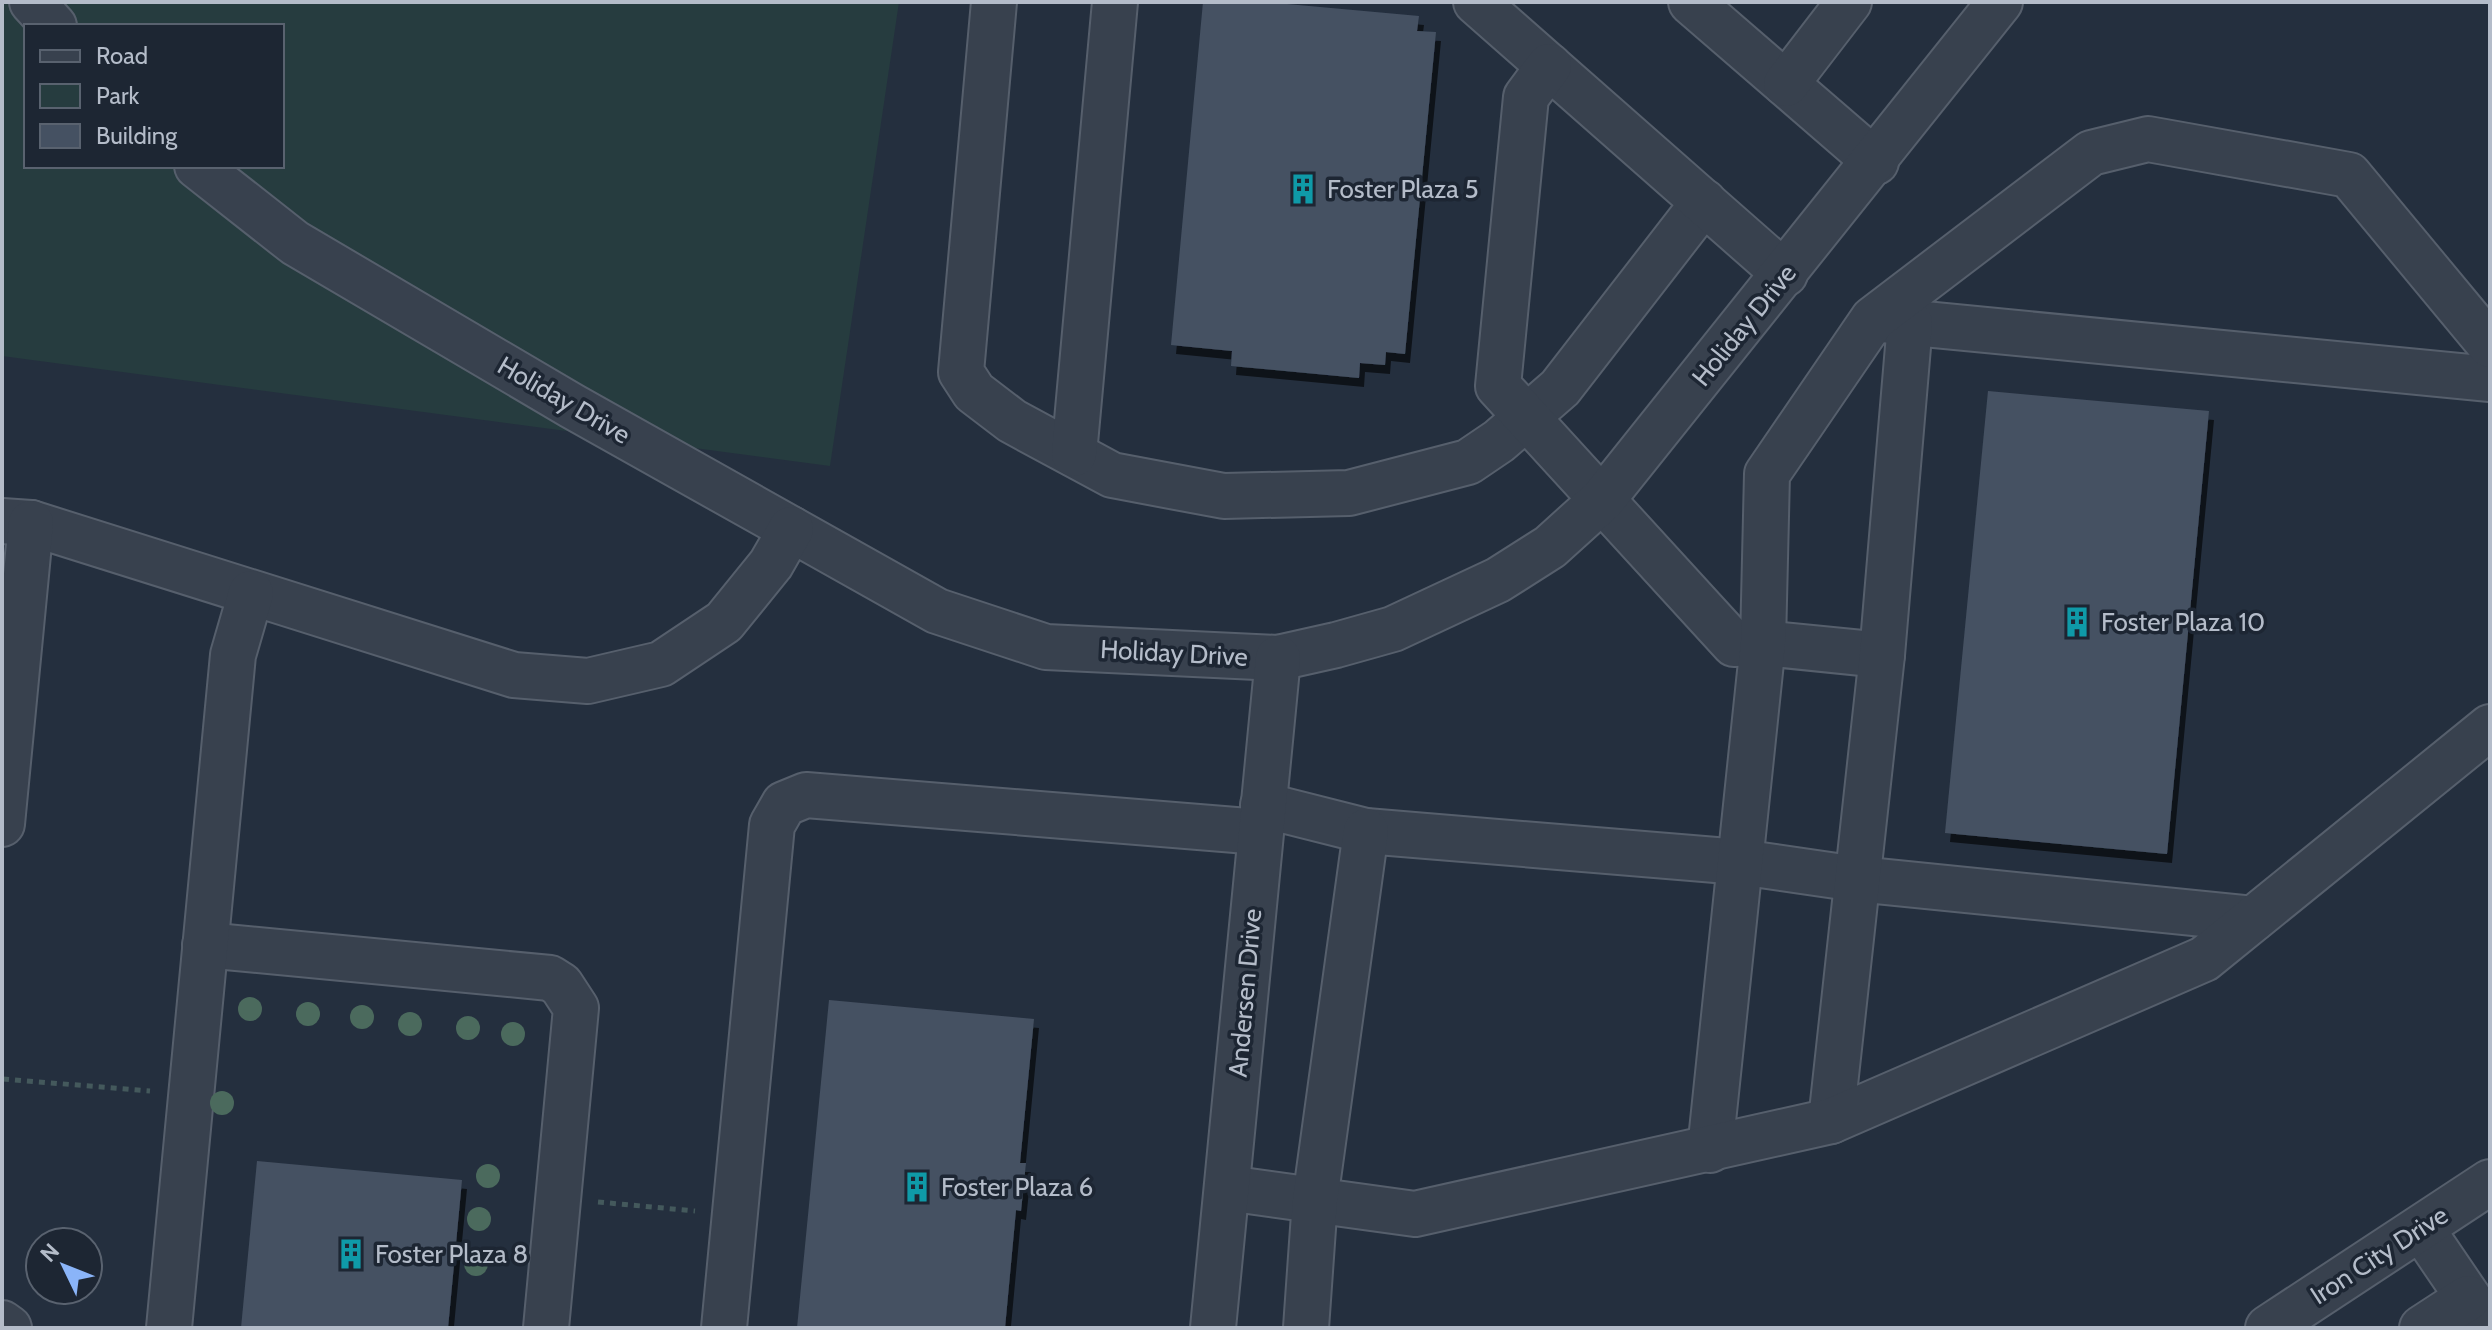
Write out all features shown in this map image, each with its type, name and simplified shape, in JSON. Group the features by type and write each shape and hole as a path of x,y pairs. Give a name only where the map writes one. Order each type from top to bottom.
{"street":[{"path":"32,2 52,24"},
{"path":"994,2 961,372 974,392 1012,421 1112,475 1224,496 1349,493 1468,462 1560,388 1704,202"},
{"path":"1074,454 1115,2"},
{"path":"1476,2 1785,274"},
{"path":"1691,2 1876,162"},
{"path":"1786,84 1849,2"},
{"name":"Holiday Drive","path":"200,168 295,243 937,611 1046,647 1278,658 1379,633 1444,608 1498,580 1550,547 1602,500 1876,162 2000,2"},
{"path":"1549,66 1526,97 1498,386 1734,644 1763,643 1882,655"},
{"path":"1710,1150 1763,643 1767,474 1892,321 2091,153 2148,139 2349,175 2490,345"},
{"path":"1892,321 2490,379"},
{"path":"1831,1121 1882,655 1892,321"},
{"path":"2,824 16,522 514,675 588,681 661,664 724,622 771,564 791,529"},
{"path":"169,1328 233,655 251,593"},
{"name":"Andersen Drive","path":"1213,1328 1278,658"},
{"path":"1227,1188 1415,1214 1831,1121 2204,959 2490,727"},
{"path":"724,1328 772,825 784,804 806,795 1262,818 1366,831 1740,862 1857,879 2253,919"},
{"path":"1306,1328 1315,1200 1366,831"},
{"path":"205,945 550,978 561,985 576,1008 546,1328"},
{"name":"Iron City Drive","path":"2268,1328 2490,1182"},
{"path":"2421,1228 2479,1313 2422,1328"},
{"path":"2,1323 9,1328"}],"path":[{"path":"3,1079 132,1089"},
{"path":"618,1204 708,1212"}],"green space":[{"path":"2,2 899,2 830,466 2,356"}],"building":[{"name":"Foster Plaza 5","path":"1203,2 1265,2 1419,16 1417,31 1436,32 1405,354 1386,352 1385,365 1360,363 1359,378 1231,366 1232,351 1171,345"},
{"name":"Foster Plaza 10","path":"1988,391 2209,411 2167,854 1945,833"},
{"name":"Foster Plaza 6","path":"829,1000 1034,1019 1020,1163 1026,1163 1021,1211 1016,1210 1005,1328 797,1328"},
{"name":"Foster Plaza 8","path":"257,1161 462,1180 448,1328 241,1328"}],"place":[{"name":"Foster Plaza 5","path":"1303,189"},
{"name":"Foster Plaza 10","path":"2077,622"},
{"name":"Foster Plaza 6","path":"917,1187"},
{"name":"Foster Plaza 8","path":"351,1254"}]}
